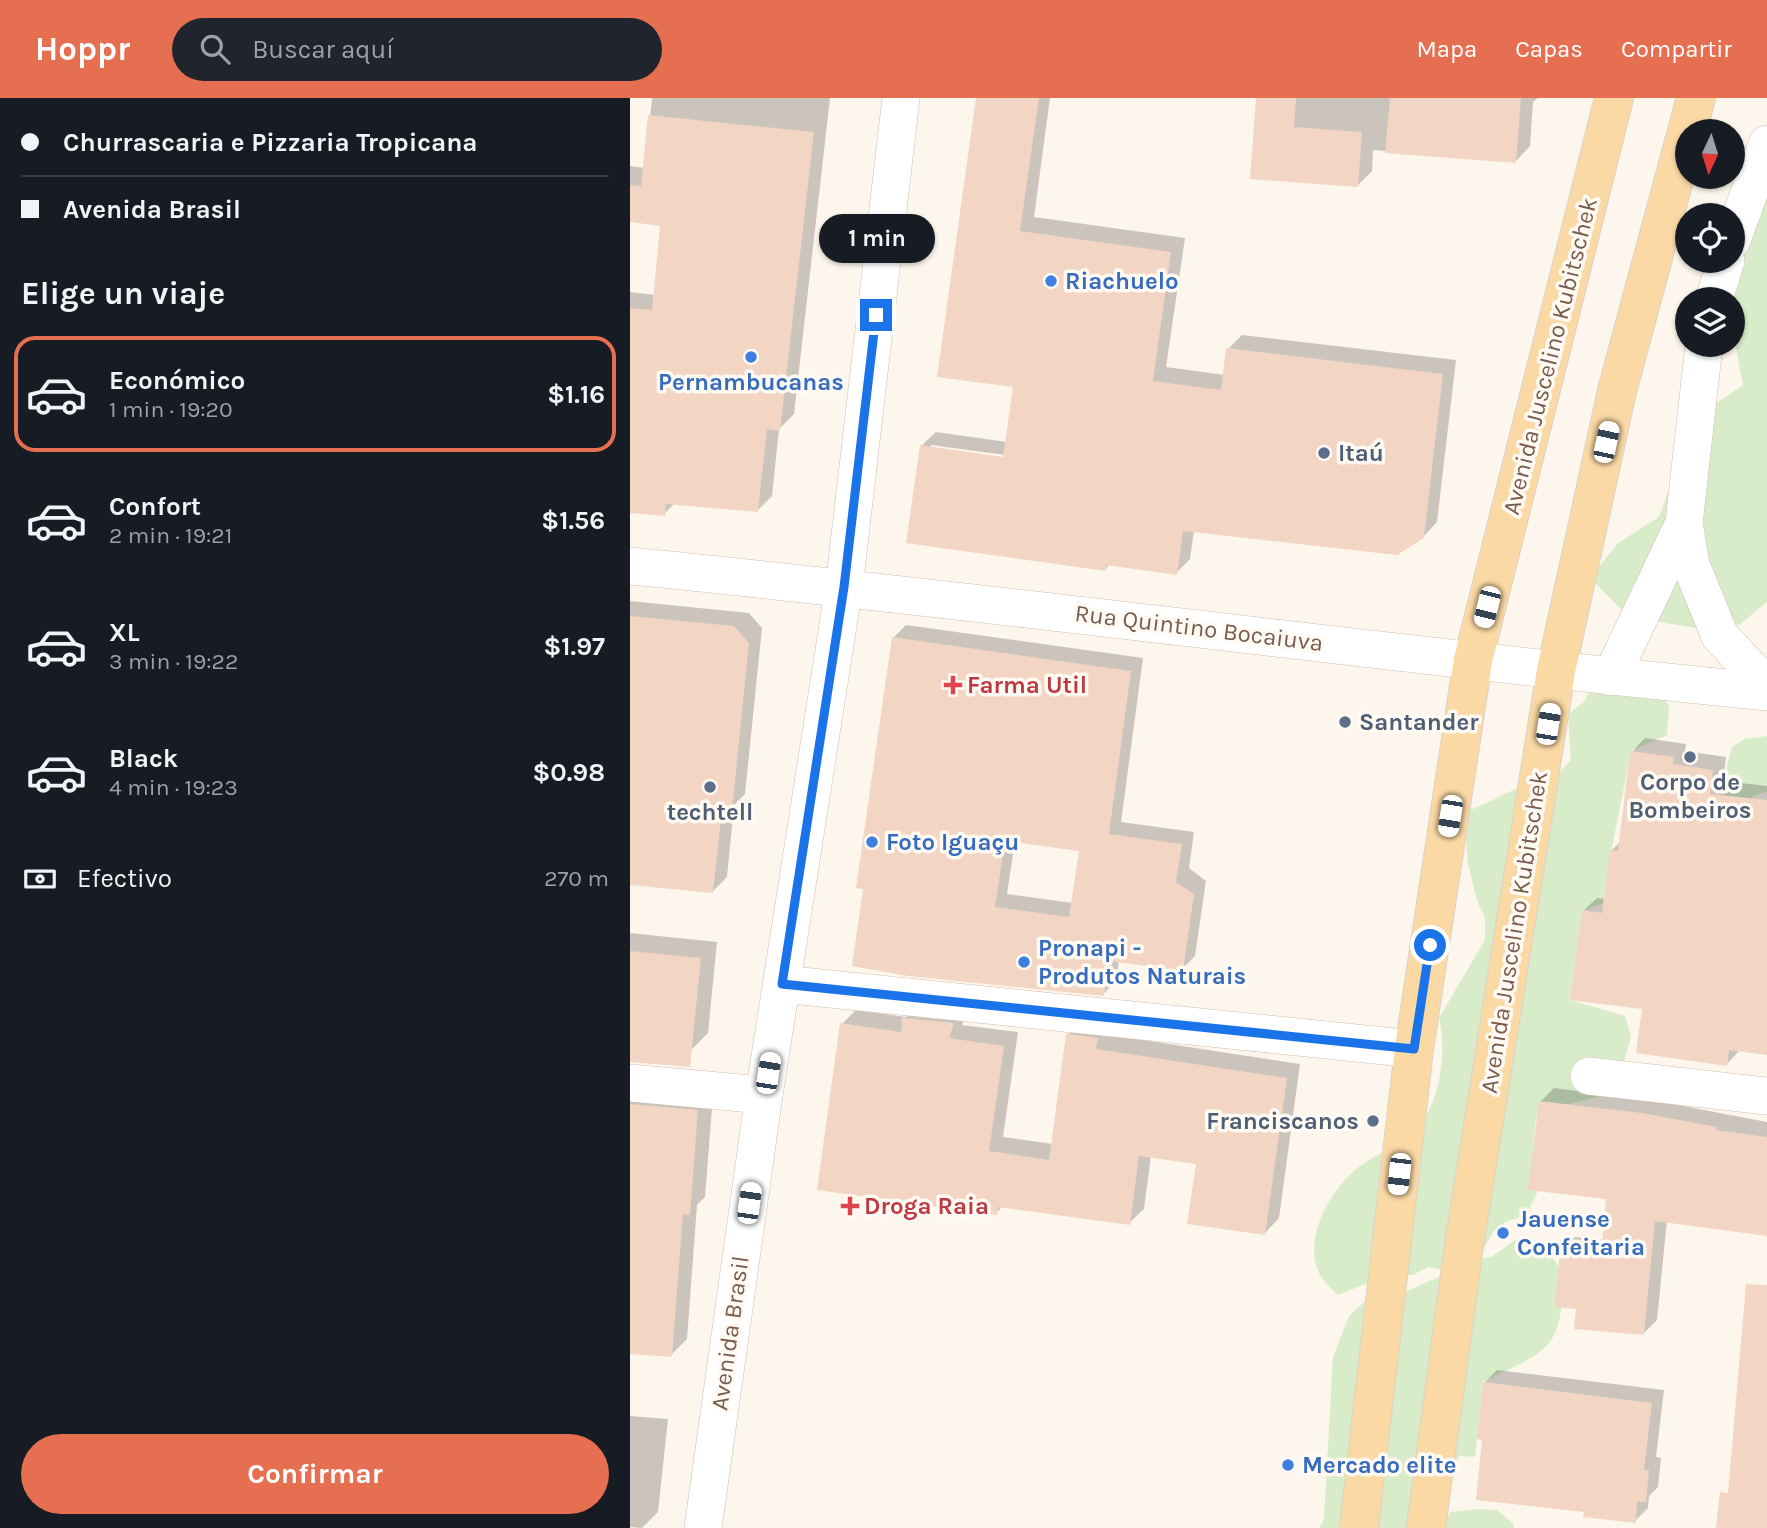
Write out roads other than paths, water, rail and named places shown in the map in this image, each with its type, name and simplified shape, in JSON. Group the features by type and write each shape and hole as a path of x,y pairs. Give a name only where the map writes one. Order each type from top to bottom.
{"main road":[{"name":"Avenida Juscelino Kubitschek","path":"1359,1528 1414,1049 1473,660 1614,98"},
{"name":"Avenida Juscelino Kubitschek","path":"1426,1528 1464,1245 1556,671 1618,391 1696,98"}],"street":[{"name":"Avenida Brasil","path":"703,1528 764,1095 844,587 901,98"},
{"path":"1745,204 1767,144"},
{"path":"1703,357 1684,523 1691,565 1720,636 1767,686"},
{"path":"1612,677 1684,523"},
{"name":"Rua Quintino Bocaiuva","path":"630,566 844,587 1556,671 1767,692"},
{"path":"782,984 1414,1049"},
{"path":"1589,1076 1767,1096"},
{"path":"630,1083 764,1095"}],"place":[{"name":"Riachuelo","path":"1051,281"},
{"name":"Pernambucanas","path":"751,357"},
{"name":"Itaú","path":"1324,453"},
{"name":"Farma Util","path":"953,685"},
{"name":"Santander","path":"1345,722"},
{"name":"Corpo de Bombeiros","path":"1690,757"},
{"name":"techtell","path":"710,787"},
{"name":"Foto Iguaçu","path":"872,842"},
{"name":"Pronapi - Produtos Naturais","path":"1024,962"},
{"name":"Franciscanos","path":"1373,1121"},
{"name":"Droga Raia","path":"850,1206"},
{"name":"Jauense Confeitaria","path":"1503,1233"},
{"name":"Mercado elite","path":"1288,1465"}]}
